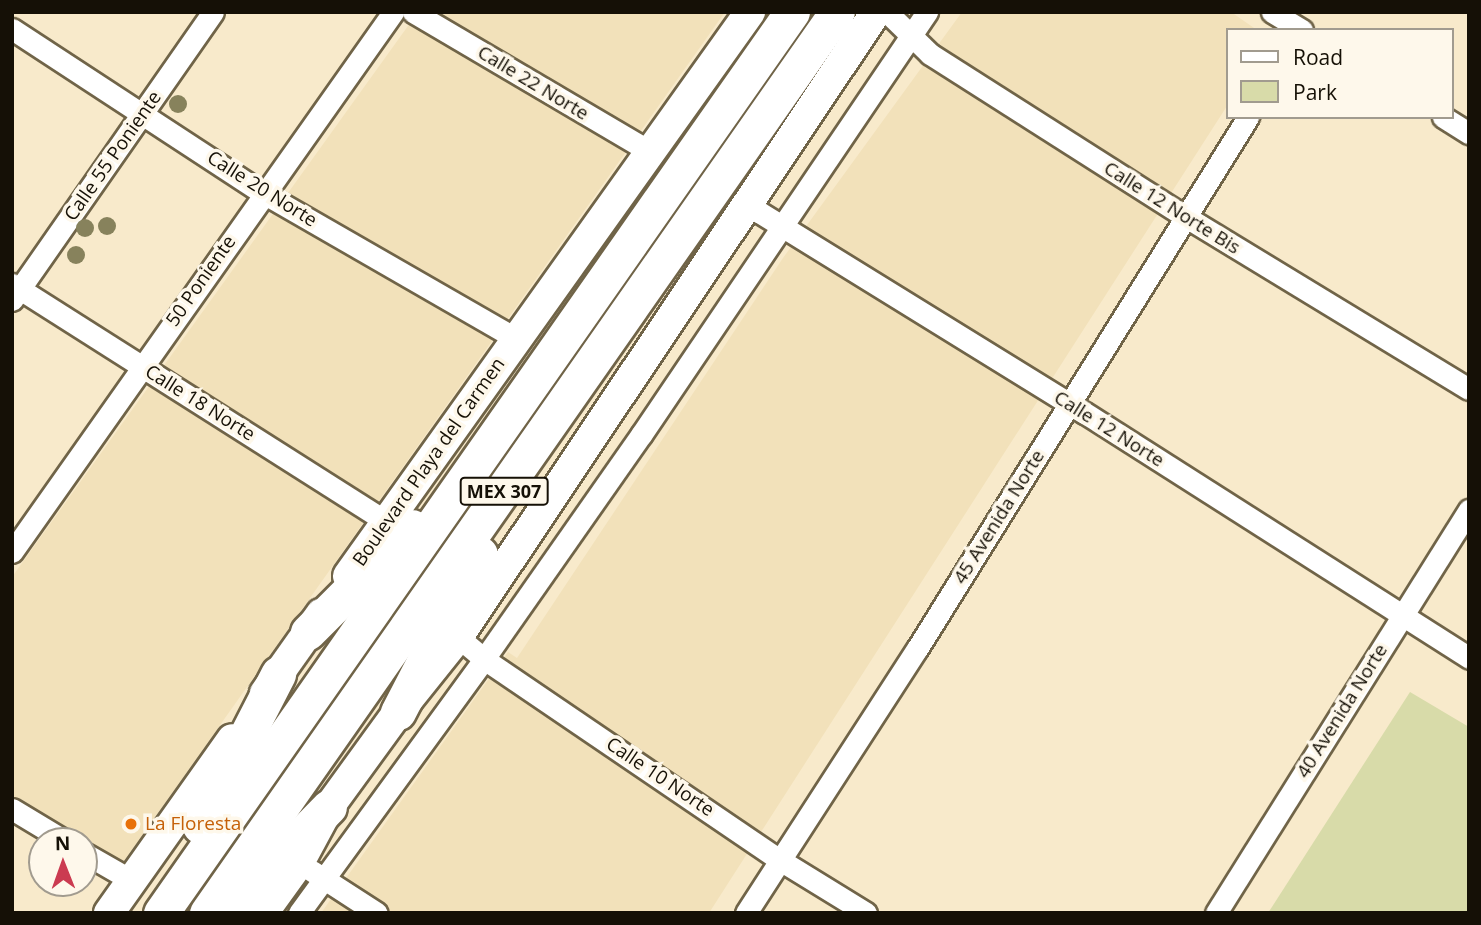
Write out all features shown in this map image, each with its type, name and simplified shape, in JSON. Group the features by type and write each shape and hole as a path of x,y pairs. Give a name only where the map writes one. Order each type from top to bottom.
{"highway":[{"name":"MEX 307","path":"161,913 792,12"},
{"name":"MEX 307","path":"207,913 837,12"},
{"path":"308,632 475,466"},
{"path":"398,712 457,602 521,467"},
{"path":"155,913 278,674"},
{"path":"225,913 329,807"}],"main road":[{"name":"Boulevard Playa del Carmen","path":"109,913 750,12"},
{"path":"263,913 299,863 329,807 398,712 458,637 876,12"}],"street":[{"name":"Calle 55 Poniente","path":"15,291 213,12"},
{"name":"50 Poniente","path":"12,552 393,12"},
{"name":"Calle 22 Norte","path":"413,12 652,153"},
{"name":"Calle 12 Norte Bis","path":"887,12 930,54 1186,217 1469,389"},
{"path":"299,913 484,659 634,446 927,12"},
{"path":"1272,12 1299,28"},
{"name":"Calle 20 Norte","path":"12,29 263,193 517,339"},
{"name":"45 Avenida Norte","path":"746,913 1070,404 1247,119"},
{"path":"1446,119 1469,133"},
{"name":"Calle 12 Norte","path":"748,201 781,225 1070,404 1469,658"},
{"name":"Calle 18 Norte","path":"15,291 142,366 387,522"},
{"name":"40 Avenida Norte","path":"1216,913 1469,510"},
{"name":"Calle 10 Norte","path":"458,637 484,659 780,860 866,913"},
{"path":"12,809 42,827"},
{"path":"98,861 131,880"},
{"path":"299,863 377,913"}],"shaded area":[{"path":"418,12 725,12 116,872 98,861 98,827 42,827 12,809 12,577"},
{"path":"962,12 1231,12 1254,28 1226,28 1226,108 709,913 321,913 508,652 517,658 783,258"}],"green space":[{"path":"1410,692 1469,727 1469,913 1268,913"}],"place":[{"name":"La Floresta","path":"131,824"}]}
